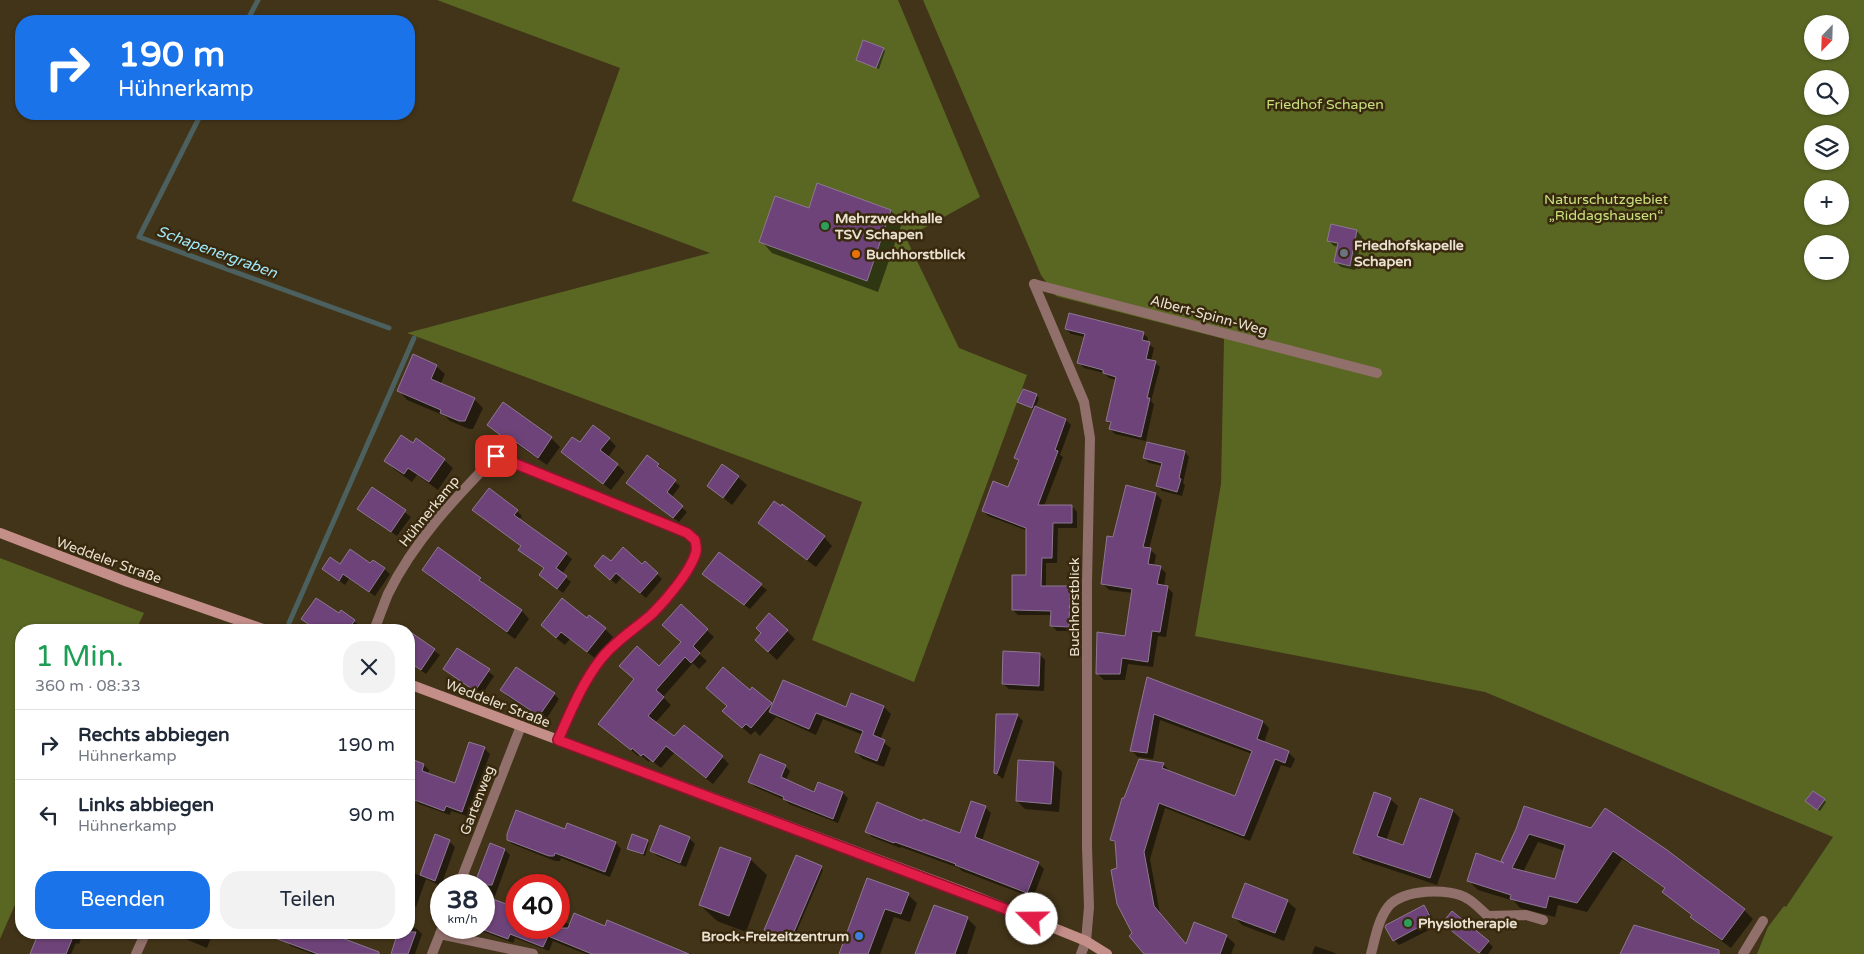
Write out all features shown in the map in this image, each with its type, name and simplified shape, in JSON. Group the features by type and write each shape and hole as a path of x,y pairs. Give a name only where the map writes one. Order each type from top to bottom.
{"street":[{"name":"Albert-Spinn-Weg","path":"1034,284 1377,373"},
{"name":"Buchhorstblick","path":"1034,284 1084,402 1090,438 1087,583 1087,847 1089,907 1086,941 1081,954"},
{"name":"Hühnerkamp","path":"376,624 388,595 409,558 453,500 496,456 687,533 695,540 696,550 691,563 652,614 618,640 601,659 580,694 558,740"},
{"name":"Weddeler Straße","path":"0,533 128,582 249,624"},
{"name":"Weddeler Straße","path":"415,686 970,894 1086,941 1107,954"},
{"name":"Gartenweg","path":"463,874 521,726"},
{"path":"1371,954 1383,914 1389,905 1413,893 1431,891 1467,898 1488,916 1526,915 1543,920"},
{"path":"1743,954 1763,921"},
{"path":"136,954 143,939"},
{"path":"432,954 438,939"},
{"path":"473,939 533,954"}],"green space":[{"path":"437,0 898,0 980,197 906,238 959,348 1027,375 914,682 812,640 862,502 407,333 710,253 572,201 620,68"},
{"path":"923,0 1864,0 1864,954 1757,954 1768,927 1784,906 1786,907 1833,837 1485,692 1195,636 1221,484 1224,339 1056,296 1041,275"},
{"path":"0,558 144,613 139,624 15,624 15,905 0,939"}],"building":[{"path":"863,40 884,48 876,68 856,60"},
{"name":"Mehrzweckhalle TSV Schapen","path":"817,183 891,210 867,281 759,242 775,196 809,208"},
{"name":"Friedhofskapelle Schapen","path":"1331,224 1357,230 1350,266 1334,262 1338,243 1327,241"},
{"path":"1069,313 1144,332 1142,340 1150,342 1146,359 1156,361 1147,398 1150,398 1141,437 1109,429 1111,422 1106,421 1116,377 1103,373 1103,370 1077,363 1085,334 1065,329"},
{"path":"413,354 437,365 431,379 475,398 465,421 459,421 440,413 441,410 397,391"},
{"path":"1023,389 1037,394 1032,408 1017,402"},
{"path":"503,402 552,437 538,458 509,437 507,440 487,425"},
{"path":"1035,406 1066,419 1055,450 1058,451 1038,505 1072,505 1072,523 1053,523 1052,558 1042,558 1041,586 1070,586 1069,627 1050,626 1051,611 1012,610 1012,575 1026,575 1026,528 982,511 993,481 1008,487 1019,460 1014,458"},
{"path":"593,425 610,438 600,450 618,464 603,484 561,452 572,437 580,442"},
{"path":"401,435 413,443 416,438 445,459 429,482 408,468 404,474 384,461"},
{"path":"1147,442 1185,451 1177,492 1156,486 1162,463 1143,458"},
{"path":"647,455 659,464 657,466 676,480 667,492 683,506 673,518 626,483"},
{"path":"722,464 739,476 723,498 707,486"},
{"path":"1126,485 1156,493 1143,547 1151,548 1148,564 1161,566 1157,584 1168,586 1160,632 1152,631 1148,662 1122,658 1120,674 1096,674 1097,632 1125,636 1132,589 1101,584 1107,536 1113,537"},
{"path":"372,487 406,510 391,532 357,509"},
{"path":"489,488 518,510 514,515 567,553 556,568 567,576 557,589 539,575 544,568 518,550 521,546 472,510"},
{"path":"774,501 781,506 782,504 825,536 807,560 758,523"},
{"path":"438,547 481,578 479,580 522,610 507,632 422,570"},
{"path":"623,547 642,564 645,561 658,573 640,593 616,573 610,580 594,566 603,555 611,561"},
{"path":"350,549 370,563 373,560 385,568 369,592 343,574 339,581 322,569 330,557 340,564"},
{"path":"719,552 762,584 744,605 702,574"},
{"path":"316,598 339,613 341,610 355,620 352,624 308,624 301,619"},
{"path":"562,598 587,618 589,615 606,628 587,652 561,632 556,638 541,625"},
{"path":"681,604 708,629 693,646 700,653 691,663 685,657 656,690 664,697 648,716 674,736 684,725 723,756 706,778 666,746 653,762 643,754 641,756 632,748 631,750 598,724 634,679 619,666 637,646 659,666 681,642 662,625"},
{"path":"769,613 788,630 768,652 755,640 761,633 756,628"},
{"path":"415,635 435,649 421,670 415,666"},
{"path":"457,648 490,669 475,691 443,669"},
{"path":"1003,651 1040,653 1039,686 1002,684"},
{"path":"516,667 555,693 539,716 500,690"},
{"path":"723,667 750,690 752,687 772,703 751,728 746,724 742,728 722,711 727,706 706,688"},
{"path":"1147,677 1263,721 1257,739 1289,751 1285,763 1275,759 1244,836 1159,803 1144,852 1154,906 1186,944 1194,922 1227,935 1220,954 1144,954 1129,936 1132,933 1117,904 1111,870 1117,868 1115,841 1110,840 1122,798 1124,798 1139,759 1164,763 1162,768 1235,796 1252,751 1154,714 1147,753 1130,751"},
{"path":"783,680 846,707 851,693 884,706 873,735 885,740 877,761 855,752 863,731 816,713 809,729 769,712"},
{"path":"996,714 1018,714 997,774 994,773"},
{"path":"469,742 485,747 462,812 446,806 444,811 415,800 415,760 424,764 422,771 455,783"},
{"path":"760,754 786,765 781,777 814,792 818,782 843,792 833,819 783,799 784,797 748,782"},
{"path":"1018,760 1054,762 1051,804 1016,801"},
{"path":"1813,791 1825,799 1817,810 1805,801"},
{"path":"1374,792 1391,798 1377,836 1403,845 1420,798 1453,810 1430,878 1353,853"},
{"path":"971,801 986,806 975,837 1039,862 1027,893 956,864 865,832 877,802 922,821 923,819 960,833"},
{"path":"1524,806 1591,828 1605,808 1667,850 1745,909 1722,940 1690,917 1692,915 1662,892 1665,888 1613,851 1577,903 1549,896 1546,908 1510,899 1511,895 1467,881 1476,853 1504,863 1501,861","holes":["1529,834 1565,845 1555,879 1512,868"]},
{"path":"516,810 565,829 567,823 616,842 605,872 555,853 554,856 549,856 507,840 507,834"},
{"path":"660,825 690,837 680,863 650,851"},
{"path":"435,834 450,840 438,874 430,874 430,879 420,875"},
{"path":"632,834 648,840 643,854 627,849"},
{"path":"490,843 505,849 495,877 495,874 478,874"},
{"path":"720,847 751,858 729,916 699,905"},
{"path":"796,855 822,866 790,941 764,930"},
{"path":"867,878 909,893 901,914 885,909 868,954 839,954"},
{"path":"1245,883 1288,900 1275,933 1232,917"},
{"path":"495,900 505,904 505,938 495,934"},
{"path":"934,905 968,917 955,954 915,954"},
{"name":"Physiotherapie","path":"1424,905 1432,920 1393,941 1385,927 1386,925"},
{"path":"1452,911 1489,941 1479,953 1442,923"},
{"path":"574,913 605,926 607,920 689,954 592,954 555,939 570,939 570,923"},
{"path":"1634,925 1719,950 1719,954 1620,954"},
{"path":"36,939 72,939 66,954 30,954"},
{"path":"278,939 345,939 379,952 379,954 318,954"},
{"path":"396,939 413,939 408,954 391,954"},
{"path":"523,939 547,939 543,947"}],"waterway":[{"name":"Schapenergraben","path":"250,15 258,0"},
{"name":"Schapenergraben","path":"198,120 139,237 389,328"},
{"name":"Schapenergraben","path":"289,623 414,338"}],"place":[{"name":"Mehrzweckhalle TSV Schapen","path":"825,226"},
{"name":"Friedhofskapelle Schapen","path":"1344,253"},
{"name":"Buchhorstblick","path":"856,254"},
{"name":"Physiotherapie","path":"1408,923"},
{"name":"Brock-Freizeitzentrum","path":"859,936"}],"route":[{"path":"496,456 687,533 695,540 696,550 691,563 667,597 652,614 618,640 601,659 588,678 558,740 1032,919"}],"park label":[{"name":"Friedhof Schapen","path":"1325,104"},
{"name":"Naturschutzgebiet „Riddagshausen“","path":"1606,207"}]}
